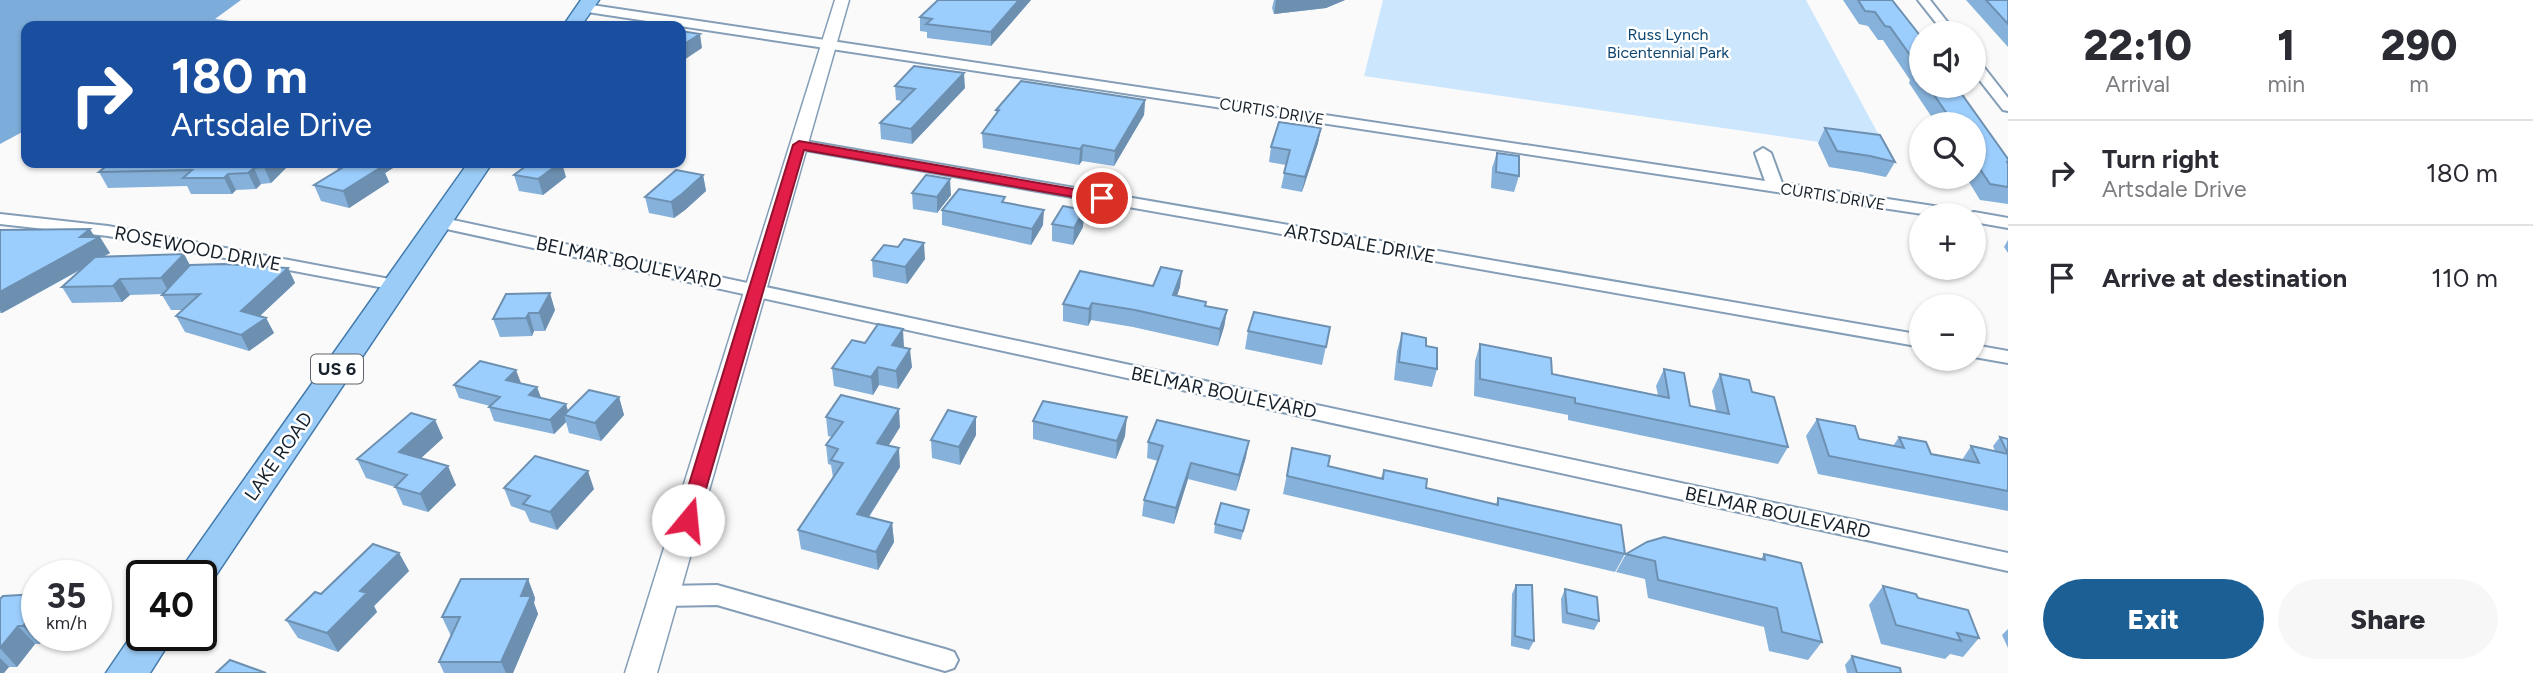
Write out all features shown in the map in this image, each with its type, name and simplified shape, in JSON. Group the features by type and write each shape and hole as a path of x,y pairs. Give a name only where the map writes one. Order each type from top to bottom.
{"main road":[{"path":"575,21 587,4"},
{"name":"LAKE ROAD","path":"206,560 477,168"},
{"path":"127,673 143,651"}],"street":[{"path":"641,673 842,0"},
{"path":"1924,0 1941,21"},
{"name":"CURTIS DRIVE","path":"587,4 828,44 1909,207"},
{"path":"1986,79 2008,107"},
{"name":"ARTSDALE DRIVE","path":"799,145 1909,339"},
{"path":"1763,153 1775,187"},
{"name":"ROSEWOOD DRIVE","path":"0,219 108,231 395,285"},
{"path":"1986,219 2008,223"},
{"name":"BELMAR BOULEVARD","path":"439,222 2008,562"},
{"path":"1986,353 2008,357"},
{"path":"664,596 717,595 945,660"}],"green space":[{"name":"Russ Lynch Bicentennial Park","path":"1383,0 1806,0 1888,152 1364,76"}],"water":[{"path":"0,0 241,0 215,19 230,21 21,21 21,133 0,144"}],"building":[{"path":"938,0 1019,0 991,32 926,24 932,19 920,17"},
{"path":"1858,0 1892,0 1909,22 1909,54 1890,27 1885,26 1875,12 1865,11"},
{"path":"1986,0 2008,0 2008,24"},
{"path":"686,32 700,34 686,43"},
{"path":"914,66 964,73 911,129 880,123 915,89 895,86"},
{"path":"1021,81 1145,100 1115,151 1083,145 1080,149 982,133 999,110 996,110"},
{"path":"1936,98 1965,98 1975,112 1946,112"},
{"path":"1279,122 1321,128 1305,177 1284,173 1290,150 1271,147"},
{"path":"1825,128 1880,135 1895,162 1837,151"},
{"path":"1986,128 2008,159 2008,187 1990,184 1986,178"},
{"path":"1497,153 1519,156 1519,176 1496,172"},
{"path":"104,168 254,168 248,173 228,174 224,178 183,178 192,170 99,172"},
{"path":"342,168 380,168 343,191 314,185"},
{"path":"523,168 553,168 538,179 514,175"},
{"path":"676,170 703,175 671,202 645,197"},
{"path":"926,175 950,179 937,197 912,193"},
{"path":"959,189 1005,197 1002,202 1044,210 1032,229 942,210"},
{"path":"1063,206 1084,210 1074,228 1052,224"},
{"path":"90,229 80,237 100,237 0,292 0,230"},
{"path":"904,239 924,243 905,267 872,260 884,245 898,247"},
{"path":"184,254 161,278 120,279 113,286 62,287 95,257"},
{"path":"190,265 288,268 241,311 266,318 241,335 176,316 200,294 162,295"},
{"path":"1161,267 1182,271 1173,295 1227,310 1220,329 1092,303 1089,309 1063,304 1080,271 1153,286"},
{"path":"550,293 539,313 529,313 526,318 493,319 506,294"},
{"path":"1254,312 1330,327 1326,347 1248,331"},
{"path":"878,324 903,329 892,345 910,349 896,371 878,367 871,377 832,368 852,340 865,343"},
{"path":"1402,333 1426,338 1426,346 1437,348 1437,369 1399,362"},
{"path":"1480,344 1551,358 1552,374 1669,398 1664,369 1684,373 1690,406 1729,414 1720,374 1749,380 1752,392 1774,397 1788,447 1575,403 1575,398 1480,379"},
{"path":"480,361 516,370 506,380 537,387 529,395 566,404 550,420 489,407 500,397 454,385"},
{"path":"589,390 619,397 595,423 564,415"},
{"path":"841,395 899,409 877,443 899,448 857,514 892,523 876,552 798,530 843,463 831,460 838,449 826,445 843,422 826,417"},
{"path":"1043,401 1127,417 1117,441 1033,421"},
{"path":"948,410 976,417 959,447 931,440"},
{"path":"411,413 435,420 399,452 448,466 420,494 395,487 407,475 357,459"},
{"path":"1817,419 1855,426 1859,439 1904,448 1899,437 1926,442 1931,454 1979,463 1971,446 2008,454 2008,491 1829,456"},
{"path":"1157,420 1249,441 1239,475 1191,463 1176,508 1144,500 1163,446 1148,442"},
{"path":"2000,437 2008,439 2008,454"},
{"path":"1292,448 1330,456 1328,466 1383,479 1384,470 1427,479 1426,488 1498,505 1498,498 1621,525 1625,554 1287,476"},
{"path":"535,456 588,471 550,512 523,504 530,496 504,488"},
{"path":"1221,503 1249,510 1243,531 1215,524"},
{"path":"1664,537 1765,560 1764,554 1801,563 1822,642 1782,632 1777,608 1658,580 1655,561 1626,554 1647,542"},
{"path":"373,544 399,553 360,591 367,593 327,633 286,620 315,592 321,594"},
{"path":"461,579 528,579 521,596 531,596 501,662 439,662 460,617 442,617"},
{"path":"1516,585 1532,585 1534,641 1515,636"},
{"path":"1883,586 1968,610 1979,638 1957,633 1961,641 1896,625"},
{"path":"1565,589 1597,597 1599,621 1567,613"},
{"path":"21,595 21,626 18,626 0,648 0,599 3,596"},
{"path":"1852,656 1900,668 1901,673 1857,673"},
{"path":"230,660 266,673 216,673"}],"route":[{"path":"688,520 799,145 1102,198"}]}
